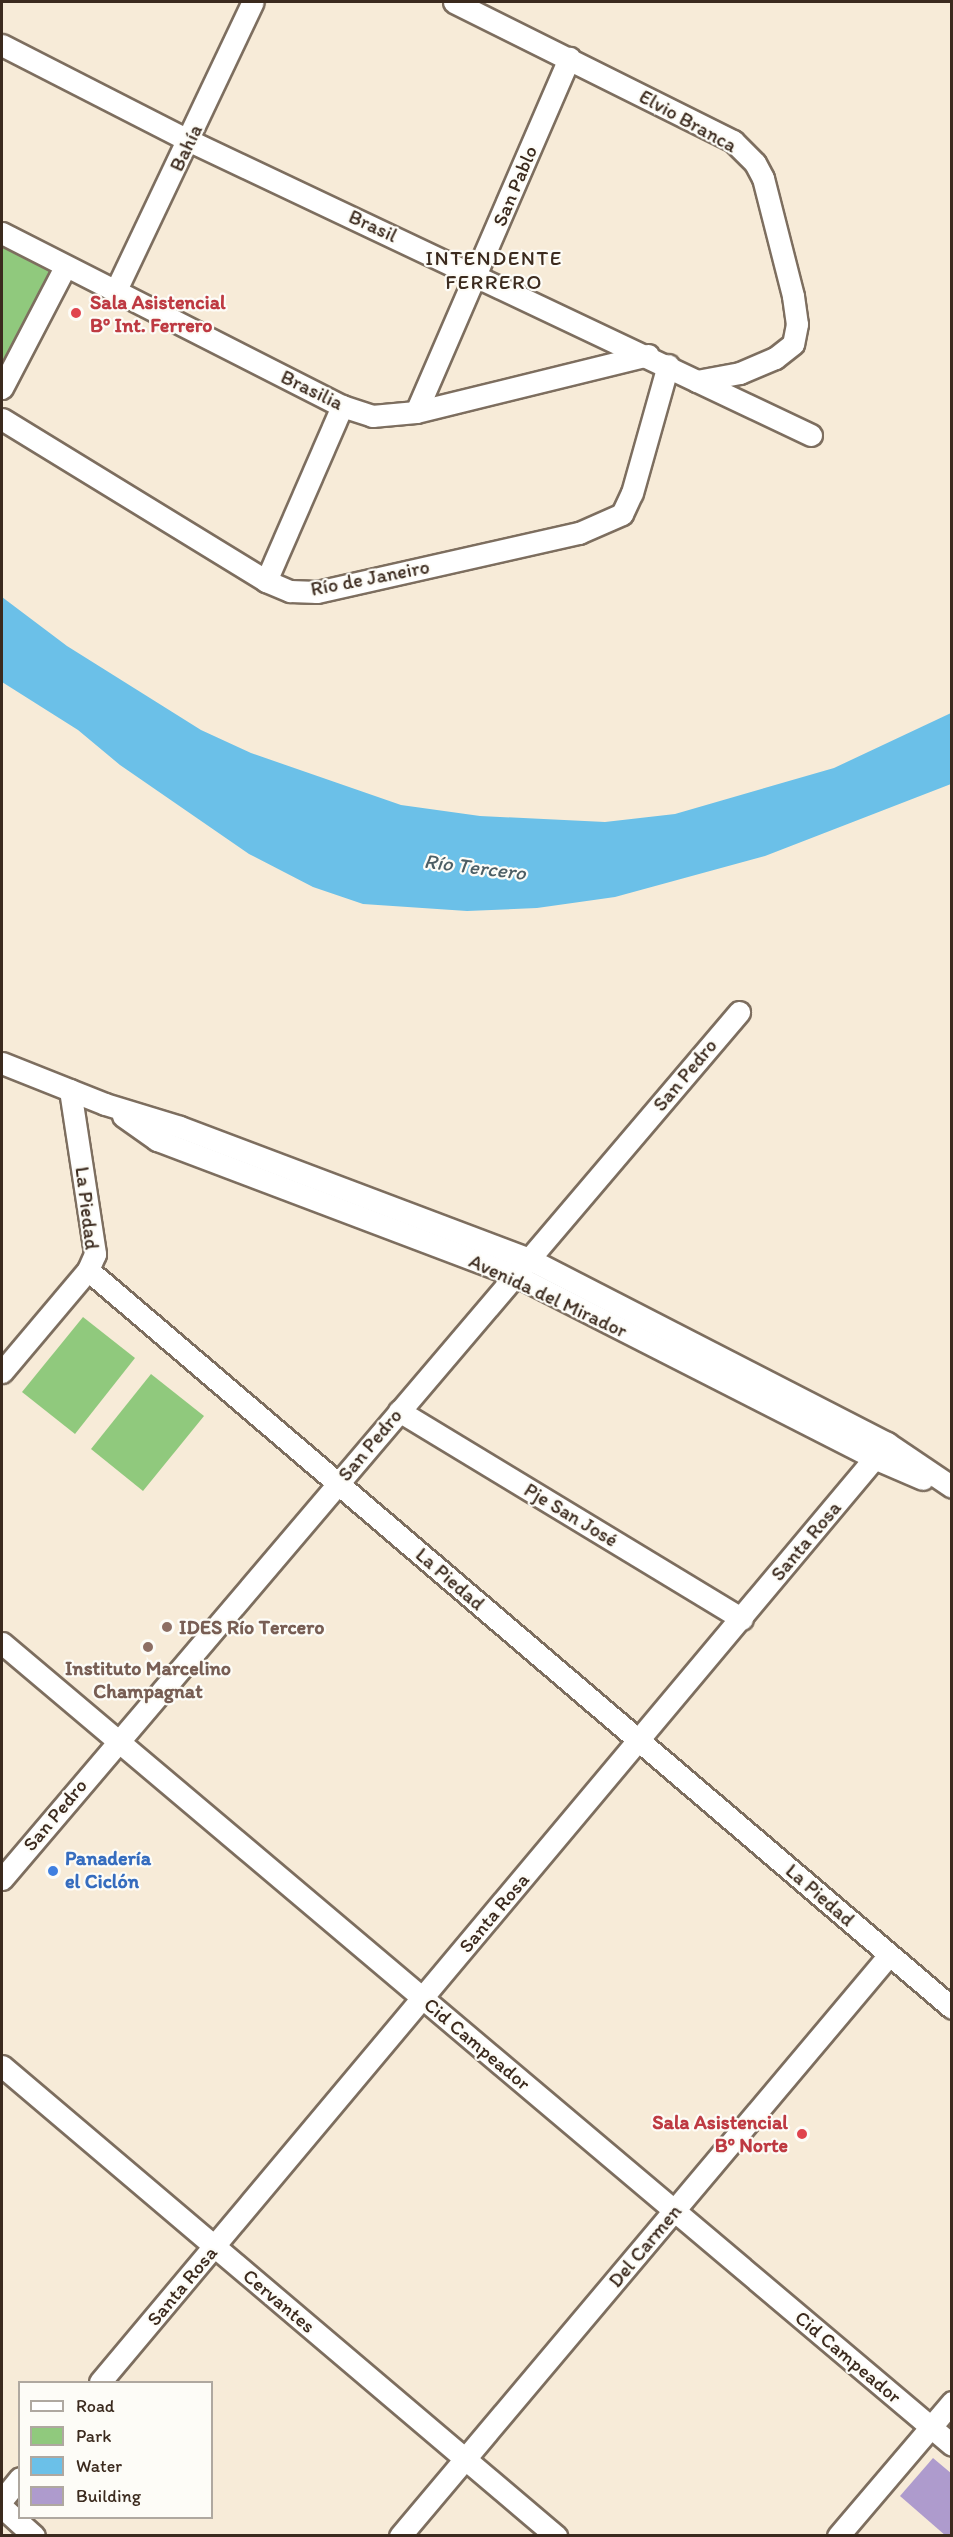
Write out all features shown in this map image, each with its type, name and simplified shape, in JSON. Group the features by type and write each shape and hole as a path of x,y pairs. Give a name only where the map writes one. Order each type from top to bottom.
{"street":[{"name":"Bahía","path":"115,292 190,141 253,2"},
{"name":"Elvio Branca","path":"454,2 733,141 755,164 763,178 793,296 797,324 793,344 775,358 740,373 697,381"},
{"name":"Brasil","path":"2,45 190,141 648,355 811,435"},
{"name":"San Pablo","path":"416,412 478,275 569,58"},
{"name":"Brasilia","path":"2,233 342,406 372,416 416,412 648,355"},
{"path":"2,388 65,267"},
{"name":"Río de Janeiro","path":"2,419 266,581 290,591 317,592 579,533 622,514 632,493 668,365"},
{"path":"266,581 342,406"},
{"name":"San Pedro","path":"2,1879 739,1012"},
{"name":"Avenida del Mirador","path":"2,1063 105,1104 180,1127 529,1259 951,1489"},
{"name":"La Piedad","path":"70,1090 95,1254 88,1270 951,2008"},
{"name":"Avenida del Mirador","path":"105,1104 157,1140 515,1275 881,1451"},
{"path":"2,1372 88,1270"},
{"name":"Pje San José","path":"399,1411 742,1618"},
{"name":"Santa Rosa","path":"101,2381 881,1451"},
{"name":"Cid Campeador","path":"2,1642 951,2445"},
{"name":"Del Carmen","path":"400,2535 889,1955"},
{"name":"Cervantes","path":"2,2066 556,2535"},
{"path":"838,2535 951,2402"},
{"path":"2,2500 18,2480"},
{"path":"2,2507 34,2535"}],"green space":[{"path":"2,241 53,270 2,368"},
{"path":"83,1317 135,1358 75,1434 22,1392"},
{"path":"151,1374 204,1416 143,1491 91,1449"}],"water":[{"name":"Río Tercero","path":"2,597 67,646 201,730 251,753 401,805 480,816 605,822 675,814 834,768 951,713 951,784 765,856 615,897 537,908 467,911 363,904 313,887 249,854 120,765 78,730 2,682"}],"building":[{"path":"933,2458 952,2474 952,2536 946,2536 900,2496"}],"place":[{"name":"Sala Asistencial Bº Int. Ferrero","path":"76,313"},
{"name":"IDES Río Tercero","path":"167,1627"},
{"name":"Instituto Marcelino Champagnat","path":"148,1647"},
{"name":"Panadería el Ciclón","path":"53,1871"},
{"name":"Sala Asistencial Bº Norte","path":"802,2134"}],"district":[{"name":"INTENDENTE FERRERO","path":"494,270"}]}
